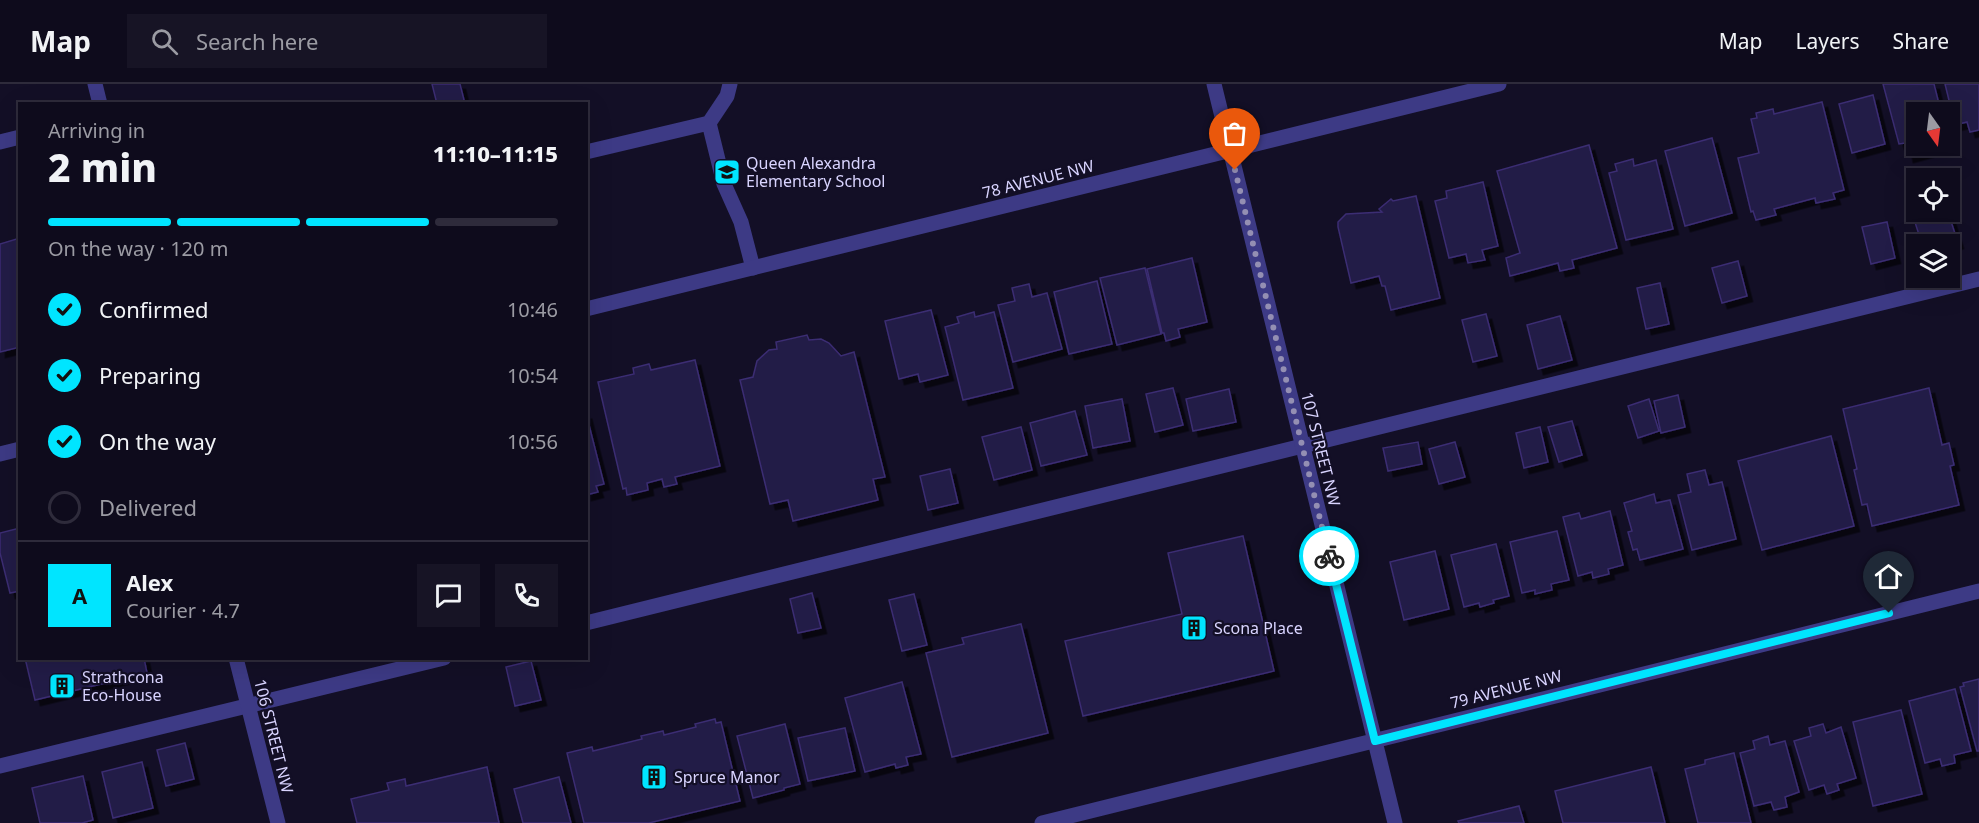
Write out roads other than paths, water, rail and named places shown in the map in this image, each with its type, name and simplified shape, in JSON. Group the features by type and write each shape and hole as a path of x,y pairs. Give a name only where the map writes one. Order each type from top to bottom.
{"street":[{"path":"95,84 100,102"},
{"path":"588,152 709,123 727,96 730,84"},
{"name":"107 STREET NW","path":"1214,84 1395,823"},
{"name":"78 AVENUE NW","path":"588,309 1499,84"},
{"path":"709,123 724,184 741,222 753,268"},
{"path":"0,142 18,138"},
{"path":"588,623 1979,279"},
{"path":"0,454 18,450"},
{"name":"79 AVENUE NW","path":"1042,823 1979,591"},
{"name":"106 STREET NW","path":"236,660 278,823"},
{"path":"0,766 436,660"}],"place":[{"name":"Queen Alexandra Elementary School","path":"727,172"},
{"name":"Scona Place","path":"1194,628"},
{"name":"Strathcona Eco-House","path":"62,686"},
{"name":"Spruce Manor","path":"654,777"}]}
